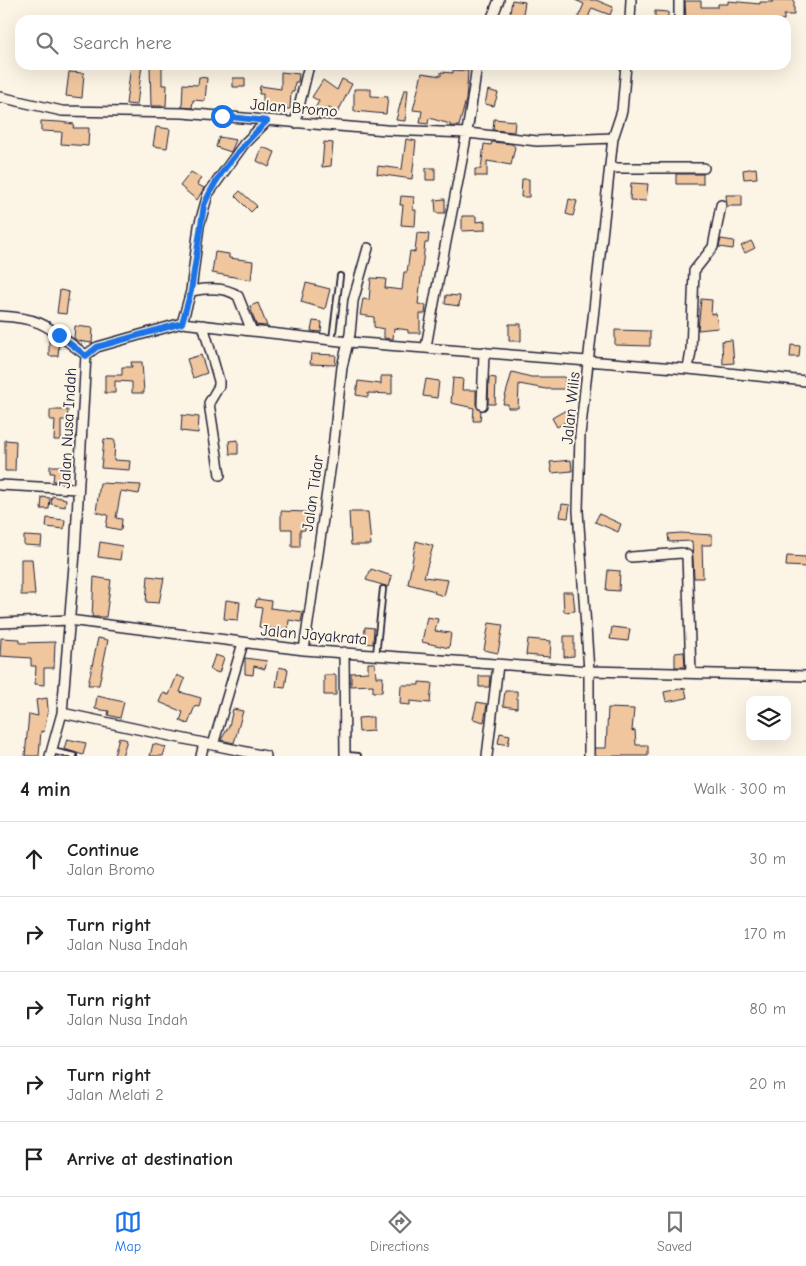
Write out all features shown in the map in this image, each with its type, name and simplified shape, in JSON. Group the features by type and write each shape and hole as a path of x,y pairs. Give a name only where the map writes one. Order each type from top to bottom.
{"street":[{"path":"493,15 498,0"},
{"path":"630,15 631,0"},
{"path":"679,0 679,15"},
{"path":"295,123 308,70"},
{"path":"426,348 442,255 468,132 476,70"},
{"name":"Jalan Wilis","path":"589,756 589,672 578,511 580,435 590,362 613,138 622,111 626,70"},
{"name":"Jalan Bromo","path":"0,97 62,111 184,113 295,123 468,132 537,141 613,138"},
{"path":"267,121 244,144 208,194 199,226 191,291 182,323 348,342 688,369 806,381"},
{"path":"610,168 704,168"},
{"path":"688,369 691,351 694,271 712,250 721,205"},
{"name":"Jalan Tidar","path":"304,650 332,457 342,367 348,342 353,301 368,248"},
{"path":"191,291 217,289 234,293 238,296 252,331"},
{"path":"0,318 20,317 48,326 86,356"},
{"name":"Jalan Nusa Indah","path":"51,754 62,713 70,620 86,356 97,347 182,323"},
{"path":"203,325 220,381 210,403 220,475"},
{"path":"482,405 484,352"},
{"path":"0,485 78,489"},
{"path":"631,557 682,553 688,556 691,672 806,676"},
{"name":"Jalan Jayakrata","path":"0,623 70,620 304,650 589,672 691,672"},
{"path":"201,756 209,744 243,643"},
{"path":"344,652 345,755"},
{"path":"487,756 498,665"},
{"path":"62,713 266,756"}],"lane":[{"path":"332,340 340,276"},
{"path":"376,655 383,589"},
{"path":"51,754 74,756"},
{"path":"345,755 358,756"}],"building":[{"path":"512,0 525,2 523,15 510,15"},
{"path":"575,0 596,0 613,7 610,15 592,8 589,15 579,15 584,4"},
{"path":"773,0 794,0 794,15 686,15 685,1 701,1 701,7 718,7 718,4 728,4 728,1 760,4 760,2 773,2"},
{"path":"655,11 668,12 668,15 655,15"},
{"path":"130,70 141,70 137,105 126,104"},
{"path":"150,70 162,70 162,85 167,85 166,106 151,106"},
{"path":"453,70 468,71 466,100 459,126 450,126 450,124 429,118 428,124 420,123 422,111 413,110 422,73 441,76 441,72 453,73"},
{"path":"69,72 84,73 82,98 66,96"},
{"path":"281,72 299,74 298,82 295,82 294,92 291,92 290,109 263,108 263,94 259,94 260,86 281,89"},
{"path":"199,77 207,78 205,101 193,100 192,108 182,107 183,84 198,85"},
{"path":"233,78 245,78 245,87 233,87"},
{"path":"342,79 352,84 338,112 326,107 320,118 312,114 319,101 312,97 323,80 337,90"},
{"path":"354,89 371,89 371,96 388,97 386,114 354,111"},
{"path":"404,90 408,90 405,121 396,120"},
{"path":"488,90 498,93 494,106 485,104"},
{"path":"494,119 515,121 514,132 493,130"},
{"path":"41,121 74,124 73,128 89,128 88,146 61,144 62,132 41,131"},
{"path":"156,127 170,129 167,148 153,146"},
{"path":"219,137 236,140 231,152 216,147"},
{"path":"406,139 416,141 412,179 377,174 378,166 402,169"},
{"path":"324,142 333,143 331,166 322,167"},
{"path":"492,142 512,144 515,147 511,165 487,161 487,176 475,176 475,169 481,169 484,144 491,145"},
{"path":"262,147 275,152 269,167 257,161"},
{"path":"426,168 435,168 435,180 426,180"},
{"path":"756,168 757,178 744,179 743,170"},
{"path":"191,172 201,178 197,184 204,188 197,200 180,186"},
{"path":"676,174 703,174 703,184 676,184"},
{"path":"522,179 529,179 529,197 521,197"},
{"path":"631,183 648,184 646,201 630,200"},
{"path":"240,191 257,206 251,212 235,196"},
{"path":"726,195 742,195 742,206 727,206"},
{"path":"401,196 414,197 413,210 416,210 415,226 401,225 403,205 400,205"},
{"path":"445,199 445,213 436,213 435,200"},
{"path":"569,199 577,201 573,216 566,214"},
{"path":"462,216 476,216 476,222 485,221 485,230 462,231"},
{"path":"417,233 429,234 428,243 425,243 418,304 426,305 425,314 420,314 420,333 408,333 408,330 394,328 393,339 384,338 384,329 374,327 374,317 360,315 363,299 369,300 371,278 386,279 385,288 402,290 404,272 407,272 410,251 415,252"},
{"path":"721,239 734,241 733,249 719,247"},
{"path":"751,241 755,248 745,253 741,246"},
{"path":"215,252 229,254 229,258 253,261 251,280 212,273"},
{"path":"306,283 330,289 325,309 301,302"},
{"path":"60,290 69,292 66,314 57,313"},
{"path":"446,295 460,296 459,306 445,304"},
{"path":"701,299 712,300 711,314 716,313 718,328 698,330"},
{"path":"258,303 267,326 256,325 250,306"},
{"path":"313,321 322,322 321,332 311,331"},
{"path":"509,324 521,324 521,341 509,341"},
{"path":"75,326 93,328 92,343 78,341 74,338"},
{"path":"615,330 650,331 650,346 615,345"},
{"path":"49,336 59,343 58,356 49,356"},
{"path":"732,340 734,363 723,364 722,341"},
{"path":"791,345 800,346 799,357 790,357"},
{"path":"311,354 336,355 335,365 310,364"},
{"path":"201,355 207,373 193,378 187,359"},
{"path":"131,362 142,362 144,393 132,393 132,382 115,381 115,393 105,393 105,375 122,375 122,367 132,367"},
{"path":"512,372 531,377 565,377 565,389 546,389 519,384 518,408 508,408 508,404 503,404"},
{"path":"381,376 392,376 392,394 368,393 368,397 356,395 358,381 381,384"},
{"path":"489,377 496,378 495,404 488,404"},
{"path":"453,378 463,379 462,390 476,390 476,405 481,411 480,421 473,421 474,408 451,403"},
{"path":"426,379 439,381 437,398 423,396"},
{"path":"50,410 68,410 67,420 61,420 61,440 54,440 55,420 50,420"},
{"path":"566,410 571,419 557,427 552,418"},
{"path":"182,415 199,417 198,433 181,431"},
{"path":"104,439 115,440 114,460 130,461 129,470 101,468"},
{"path":"5,440 16,441 15,471 5,471"},
{"path":"238,440 238,454 230,454 229,441"},
{"path":"571,460 572,471 552,473 550,462"},
{"path":"50,466 68,466 68,482 53,481 54,473 50,473"},
{"path":"100,483 141,485 139,494 121,491 116,518 122,519 121,530 106,527 108,515 96,512"},
{"path":"52,496 66,499 65,507 51,504"},
{"path":"42,497 50,498 49,509 41,509"},
{"path":"562,504 570,505 568,518 560,517"},
{"path":"281,511 306,512 305,530 300,530 300,547 292,547 292,529 281,529"},
{"path":"349,512 368,512 371,545 351,545"},
{"path":"599,514 621,524 618,532 595,522"},
{"path":"47,518 65,520 64,529 46,527"},
{"path":"668,534 712,535 712,545 702,545 703,578 694,578 692,541 669,542"},
{"path":"24,536 42,537 41,546 24,545"},
{"path":"416,541 433,546 424,577 448,580 444,596 434,593 435,591 408,584"},
{"path":"100,542 122,546 120,560 98,557"},
{"path":"787,556 806,557 806,567 786,566"},
{"path":"21,559 32,559 35,595 21,595"},
{"path":"371,569 392,576 389,587 366,580"},
{"path":"608,570 620,571 619,591 606,590"},
{"path":"148,576 164,578 159,603 146,602"},
{"path":"94,577 111,580 106,617 92,617"},
{"path":"563,592 573,592 575,611 564,612"},
{"path":"257,599 271,601 270,608 303,612 301,622 289,620 288,630 259,627 262,608 255,607"},
{"path":"226,600 240,602 238,620 224,619"},
{"path":"427,617 438,619 435,631 451,633 449,648 422,642"},
{"path":"489,623 503,625 498,653 484,650"},
{"path":"365,627 374,628 373,644 364,643"},
{"path":"612,627 630,629 628,641 610,639"},
{"path":"564,636 574,636 574,656 564,657"},
{"path":"1,638 20,639 20,643 55,642 54,668 44,668 44,685 35,684 36,666 31,666 31,658 0,656"},
{"path":"98,638 108,640 99,685 88,685"},
{"path":"528,639 551,641 550,657 526,655"},
{"path":"684,652 685,667 675,667 675,653"},
{"path":"215,655 224,658 219,673 210,670"},
{"path":"245,658 267,661 265,669 254,666 253,675 245,674"},
{"path":"368,663 375,663 376,677 383,677 382,692 373,692 373,685 351,686 351,673 368,672"},
{"path":"279,667 288,669 285,688 276,687"},
{"path":"177,675 185,679 180,692 201,698 199,707 195,706 188,724 180,721 183,712 159,702 163,693 169,695"},
{"path":"324,675 336,675 336,695 324,695"},
{"path":"479,676 490,676 489,687 479,687"},
{"path":"419,682 432,683 430,703 410,701 410,705 400,704 401,685 419,685"},
{"path":"685,688 687,698 666,702 664,692"},
{"path":"505,691 517,691 517,708 503,706"},
{"path":"97,696 124,702 120,718 108,715 109,711 95,709"},
{"path":"47,698 48,709 44,732 41,731 39,756 25,756 29,714 38,716 36,700"},
{"path":"477,702 487,704 484,722 473,719"},
{"path":"608,708 634,709 632,731 635,730 636,745 648,745 648,756 595,756 595,748 606,748"},
{"path":"233,709 243,711 234,743 221,740 229,726"},
{"path":"373,717 373,731 359,732 358,718"},
{"path":"500,733 510,735 508,745 498,743"},
{"path":"119,737 127,740 122,756 114,756"},
{"path":"67,739 86,743 83,755 64,749"},
{"path":"153,744 166,747 163,756 150,756"}],"route":[{"path":"59,335 86,356 97,347 182,323 191,291 199,226 208,194 244,144 267,121 222,116"}]}
